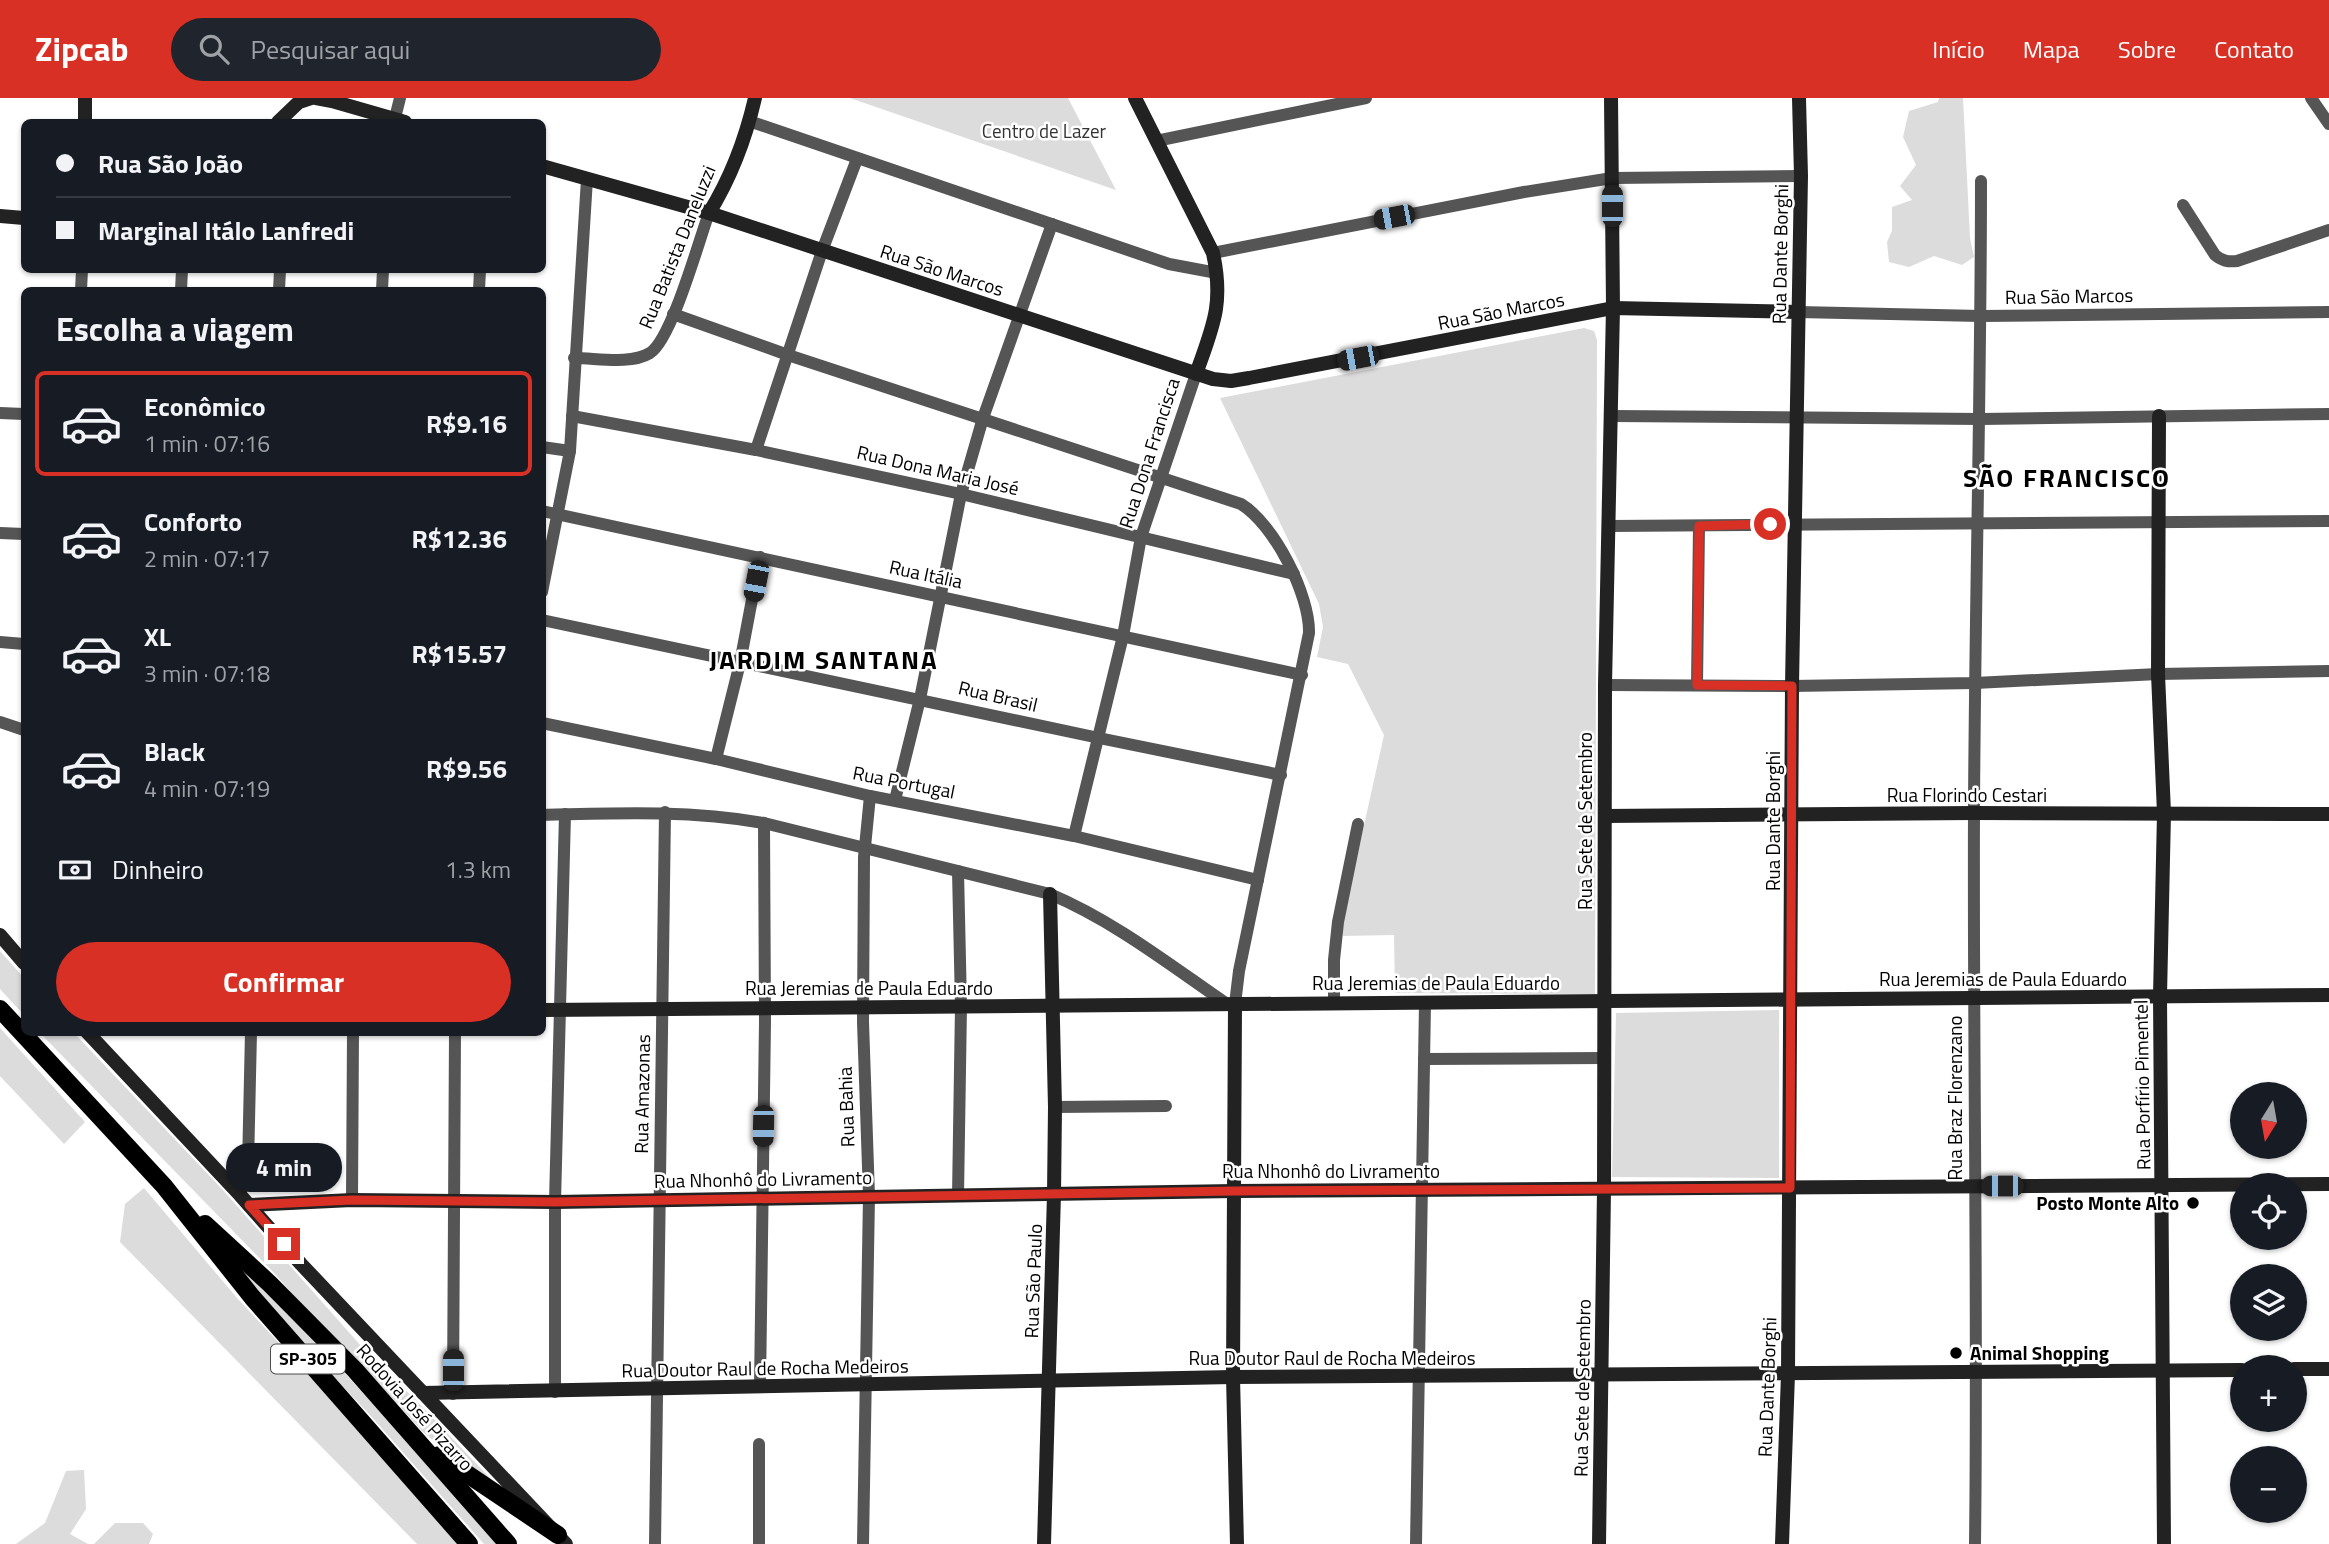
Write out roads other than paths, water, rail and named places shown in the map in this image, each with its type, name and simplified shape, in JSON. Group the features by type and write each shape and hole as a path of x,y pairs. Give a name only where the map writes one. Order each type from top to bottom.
{"main road":[{"name":"Rodovia José Pizarro","path":"0,1009 21,1032"},
{"name":"Rodovia José Pizarro","path":"25,1036 164,1186 252,1297 469,1544"},
{"name":"Rodovia José Pizarro","path":"164,1186 270,1284 355,1370 508,1544"},
{"path":"414,1438 562,1539"}],"street":[{"path":"85,98 85,119"},
{"path":"285,119 299,102 313,98 332,100 392,119"},
{"path":"398,119 400,98"},
{"name":"Rua Batista Daneluzzi","path":"575,358 640,357 649,353 661,340 709,213 719,197 749,121 755,98"},
{"name":"Rua Dona Francisca","path":"1074,836 1123,636 1141,537 1219,301 1213,253 1135,98"},
{"path":"1156,141 1366,98"},
{"name":"Rua Sete de Setembro","path":"1599,1544 1604,1189 1605,685 1613,308 1611,98"},
{"name":"Rua Dante Borghi","path":"1782,1544 1788,1374 1792,686 1801,176 1799,98"},
{"path":"2311,98 2329,124"},
{"path":"749,121 1169,264 1217,273"},
{"path":"756,450 822,251 857,159"},
{"name":"Rua São Marcos","path":"546,167 709,213 1196,374 1231,381 1613,308 1981,316 2329,312"},
{"path":"1213,253 1524,192 1612,178 1801,176"},
{"path":"546,574 570,451 587,179"},
{"name":"Rua Braz Florenzano","path":"1975,1544 1977,1373 1974,813 1981,419 1981,181"},
{"path":"2183,205 2221,260 2237,261 2329,230"},
{"path":"0,216 21,218"},
{"path":"895,800 920,699 961,494 983,418 1052,224"},
{"path":"673,314 788,355 1241,504 1259,518 1294,574 1310,618 1302,675 1231,1004 1235,1191 1233,1377 1237,1544"},
{"path":"0,414 21,414"},
{"path":"1612,416 1981,419 2329,414"},
{"name":"Rua Dona Maria José","path":"572,416 756,450 961,494 1294,574"},
{"name":"Rua Porfírio Pimentel","path":"2159,416 2158,674 2164,813 2160,996 2164,1544"},
{"path":"546,448 570,451"},
{"name":"Rua Itália","path":"546,512 1302,675"},
{"path":"1609,526 2329,521"},
{"path":"1697,685 1699,526"},
{"path":"0,533 21,534"},
{"path":"716,760 740,663 760,557"},
{"name":"Rua Brasil","path":"546,621 1281,775"},
{"path":"0,642 21,644"},
{"path":"1605,685 1975,683 2158,674 2329,671"},
{"path":"0,722 21,729"},
{"name":"Rua Portugal","path":"546,724 870,796 1074,836 1258,880"},
{"name":"Rua Bahia","path":"863,1544 869,1196 863,1007 864,848 870,796"},
{"name":"Rua Amazonas","path":"655,1544 665,813"},
{"name":"Rua Florindo Cestari","path":"1605,817 1974,813 2329,814"},
{"path":"555,1392 555,1202 565,814"},
{"path":"546,815 718,815 764,823 1050,894 1079,906 1110,924 1231,1004"},
{"path":"760,1387 764,823"},
{"path":"1334,1003 1334,960 1338,922 1358,824"},
{"path":"958,871 961,1006 958,1196"},
{"name":"Rua São Paulo","path":"1044,1544 1055,1107 1050,894"},
{"path":"0,935 21,960"},
{"name":"Rua Jeremias de Paula Eduardo","path":"546,1010 2329,995"},
{"path":"1416,1544 1425,1003"},
{"path":"91,1036 244,1200"},
{"path":"244,1200 248,1166 251,1036"},
{"path":"352,1200 353,1036"},
{"path":"453,1394 455,1036"},
{"path":"1424,1059 1603,1058"},
{"path":"1055,1107 1166,1106"},
{"name":"Rua Nhonhô do Livramento","path":"244,1200 555,1202 1235,1191 2329,1184"},
{"name":"SP-305","path":"244,1200 301,1264 562,1539"},
{"path":"2307,1369 2329,1369"},
{"name":"Rua Doutor Raul de Rocha Medeiros","path":"423,1393 1233,1377 2230,1370"},
{"path":"759,1444 759,1544"}],"place":[{"name":"Posto Monte Alto","path":"2193,1203"},
{"name":"Animal Shopping","path":"1956,1353"}],"district":[{"name":"SÃO FRANCISCO","path":"2067,478"},
{"name":"JARDIM SANTANA","path":"824,660"}],"park label":[{"name":"Centro de Lazer","path":"1044,131"}]}
